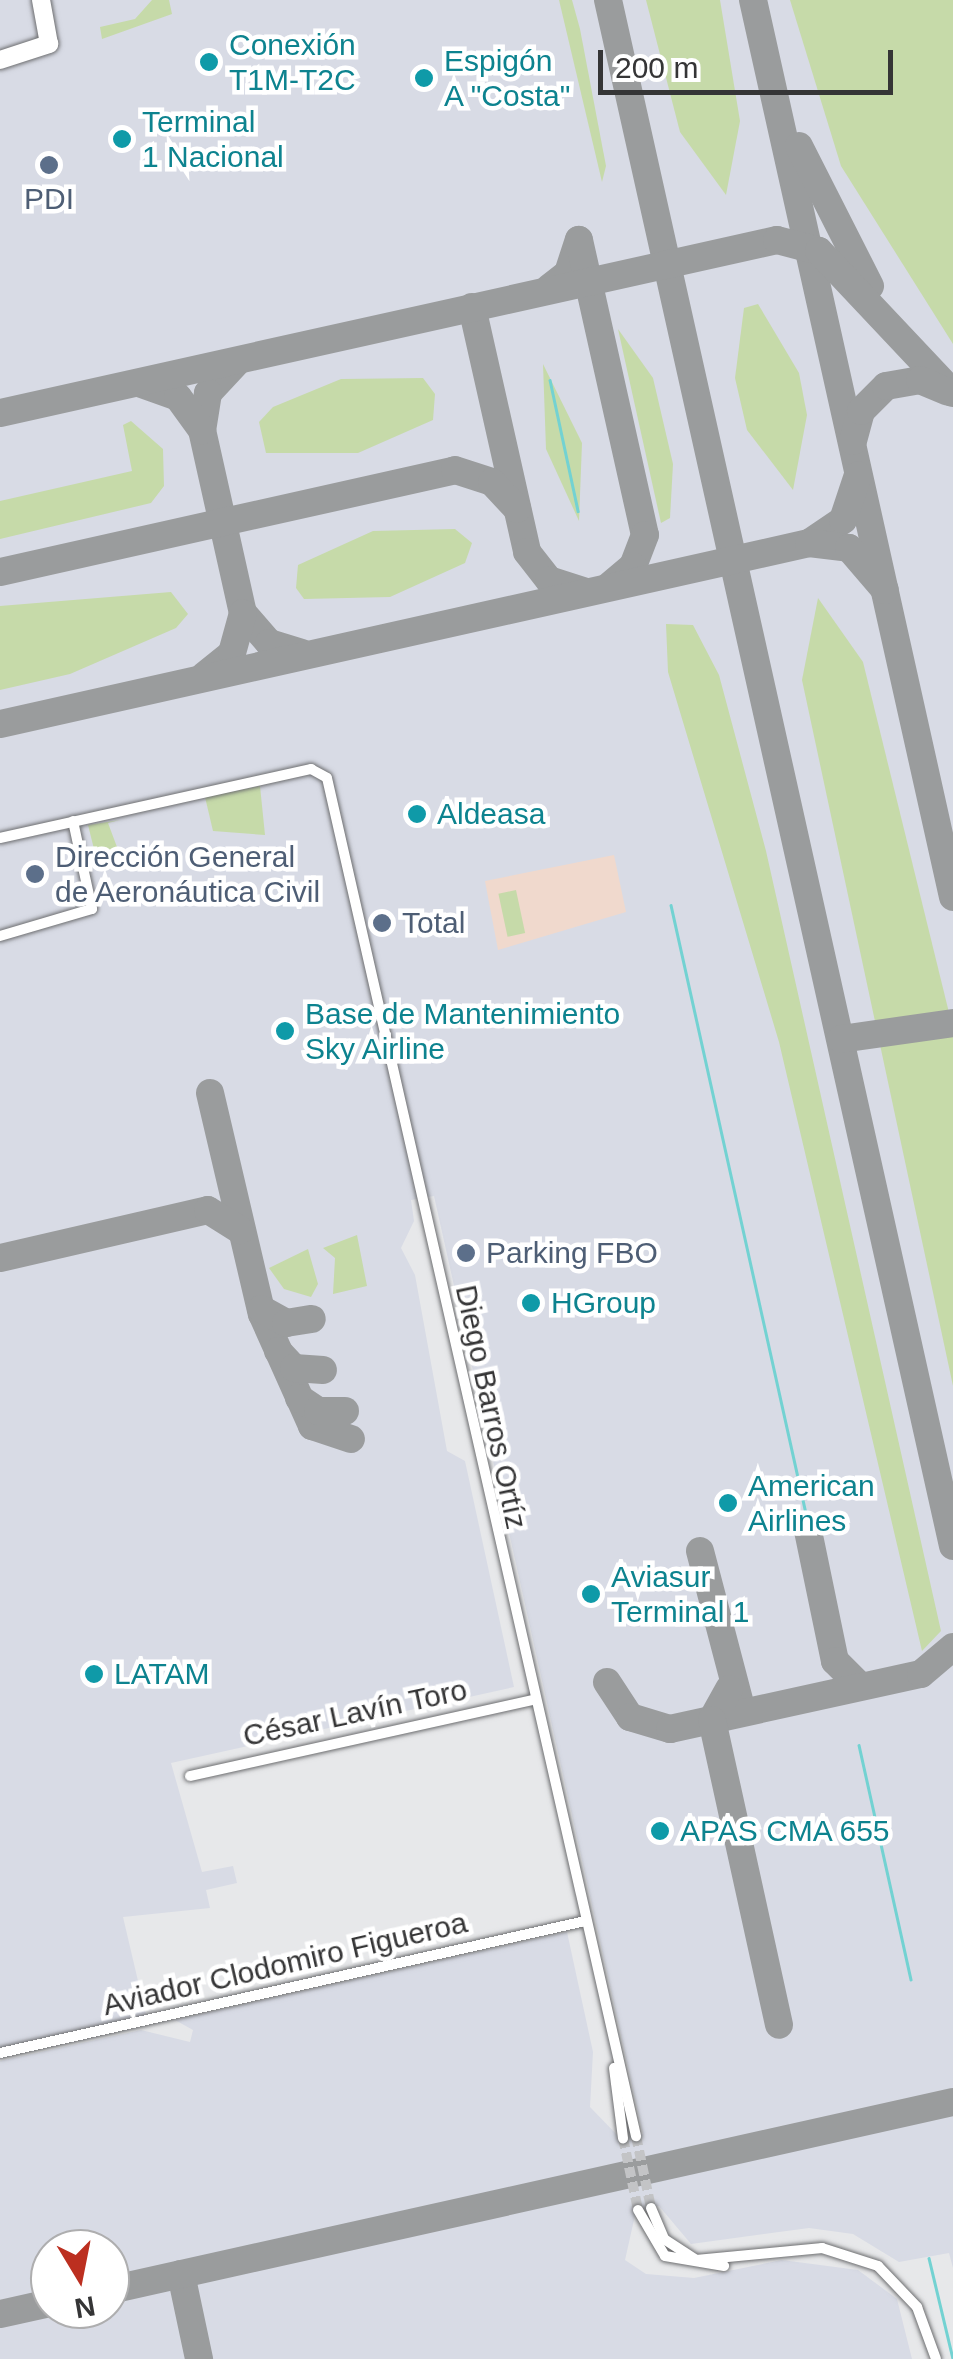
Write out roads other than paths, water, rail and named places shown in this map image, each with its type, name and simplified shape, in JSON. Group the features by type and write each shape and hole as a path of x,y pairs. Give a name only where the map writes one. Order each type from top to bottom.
{"highway":[{"path":"0,60 38,51 50,41 41,0"}],"street":[{"name":"Diego Barros Ortíz","path":"73,821 311,769 327,778 581,1922 614,2066 636,2136"},
{"path":"0,838 73,821 92,909 0,936"},
{"name":"César Lavín Toro","path":"190,1776 532,1700"},
{"name":"Aviador Clodomiro Figueroa","path":"0,2053 581,1922"},
{"name":"Diego Barros Ortíz","path":"614,2066 623,2138"},
{"path":"651,2208 680,2253 744,2258"},
{"path":"638,2210 654,2247 680,2264 707,2269 744,2258 822,2248 863,2258 910,2296 936,2359"}],"waterway":[{"path":"550,380 578,511"},
{"path":"671,905 805,1509"},
{"path":"859,1745 911,1979"},
{"path":"929,2258 953,2359"}],"tunnel":[{"path":"636,2136 651,2208"},
{"path":"623,2138 638,2210"}],"place":[{"name":"Conexión T1M-T2C","path":"209,62"},
{"name":"Espigón A \"Costa\"","path":"424,78"},
{"name":"Terminal 1 Nacional","path":"122,139"},
{"name":"PDI","path":"49,165"},
{"name":"Aldeasa","path":"417,814"},
{"name":"Dirección General de Aeronáutica Civil","path":"35,874"},
{"name":"Total","path":"382,923"},
{"name":"Base de Mantenimiento Sky Airline","path":"285,1031"},
{"name":"Parking FBO","path":"466,1253"},
{"name":"HGroup","path":"531,1303"},
{"name":"American Airlines","path":"728,1503"},
{"name":"Aviasur Terminal 1","path":"591,1594"},
{"name":"LATAM","path":"94,1674"},
{"name":"APAS CMA 655","path":"660,1831"}]}
